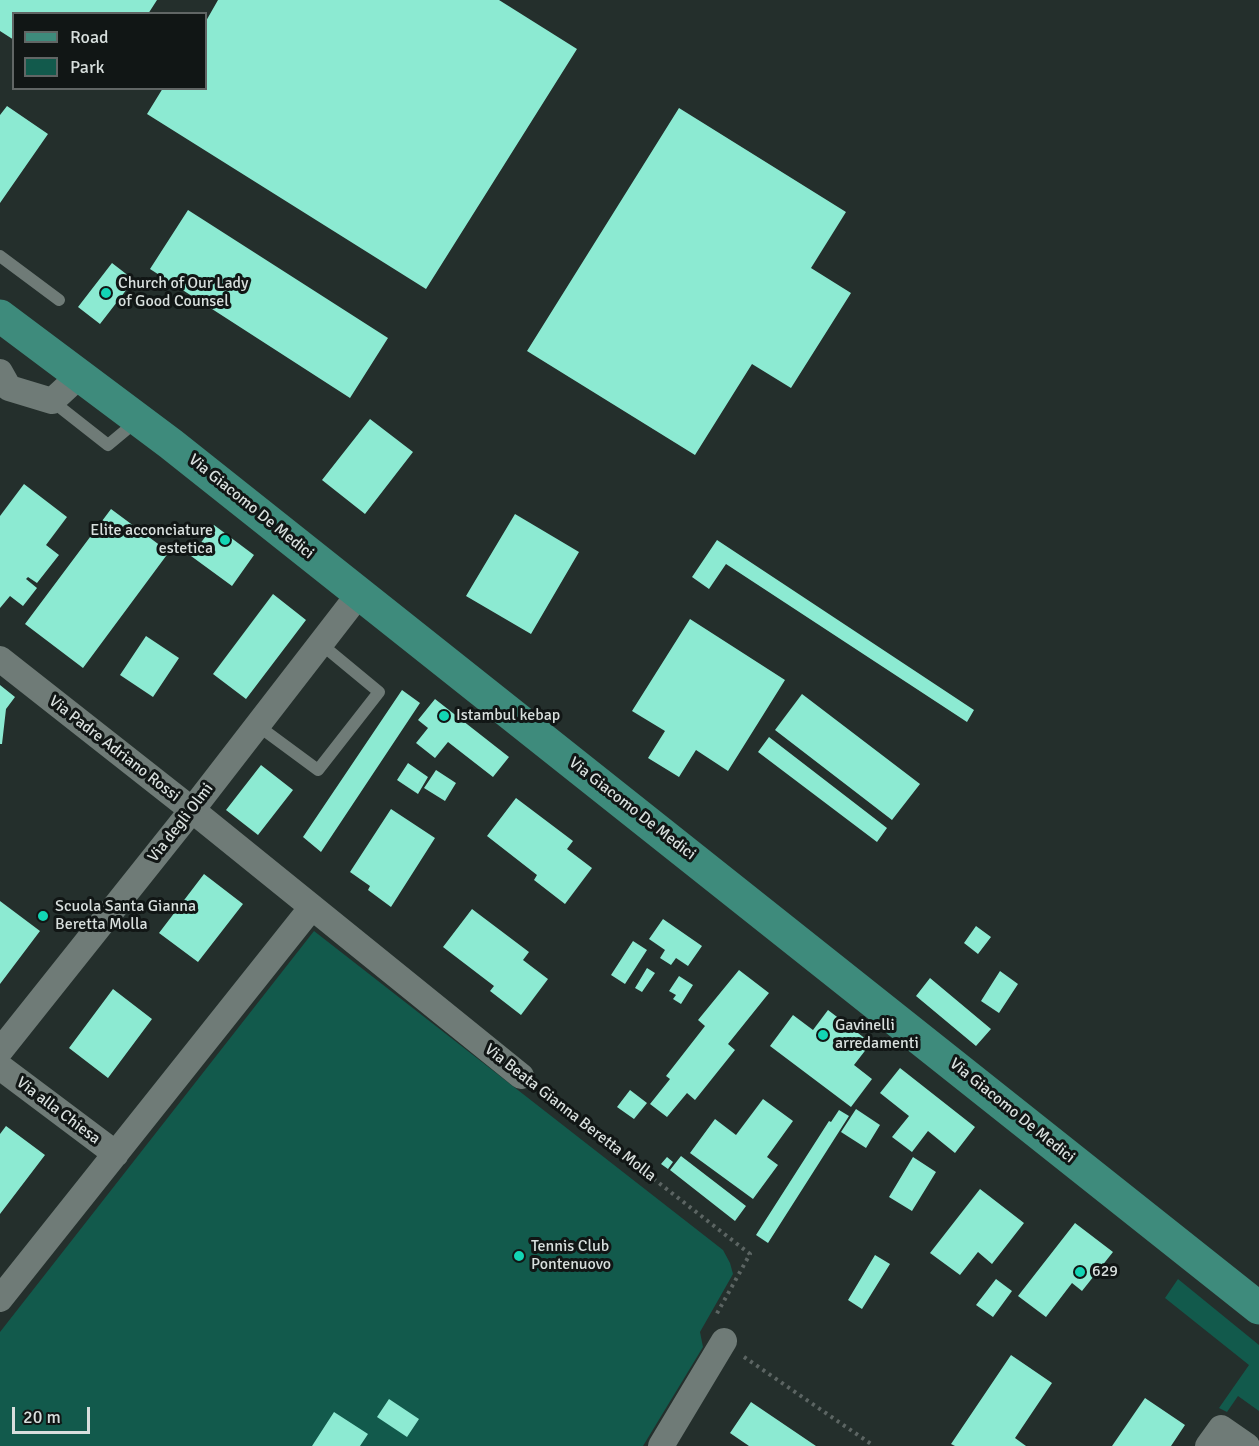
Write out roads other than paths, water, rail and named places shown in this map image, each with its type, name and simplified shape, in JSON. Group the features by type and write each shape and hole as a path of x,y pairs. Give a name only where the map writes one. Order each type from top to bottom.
{"main road":[{"name":"Via Giacomo De Medici","path":"0,316 139,419 1259,1308"}],"street":[{"path":"3,387 52,401 79,376"},
{"name":"Via degli Olmi","path":"0,1051 192,810 359,594"},
{"name":"Via Padre Adriano Rossi","path":"0,659 312,907"},
{"path":"0,1299 312,907"},
{"name":"Via Beata Gianna Beretta Molla","path":"312,907 521,1076"},
{"name":"Via alla Chiesa","path":"0,1067 116,1154"},
{"path":"661,1446 723,1341"},
{"path":"1208,1446 1221,1428 1247,1446"}],"lane":[{"path":"0,256 59,300"},
{"path":"52,401 108,445 139,419"},
{"path":"257,725 318,770 379,692 321,644"}],"place":[{"name":"Church of Our Lady of Good Counsel","path":"106,293"},
{"name":"Elite acconciature estetica","path":"225,540"},
{"name":"Istambul kebap","path":"444,716"},
{"name":"Scuola Santa Gianna Beretta Molla","path":"43,916"},
{"name":"Gavinelli arredamenti","path":"823,1035"},
{"name":"Tennis Club Pontenuovo","path":"519,1256"},
{"name":"629","path":"1080,1272"}]}
